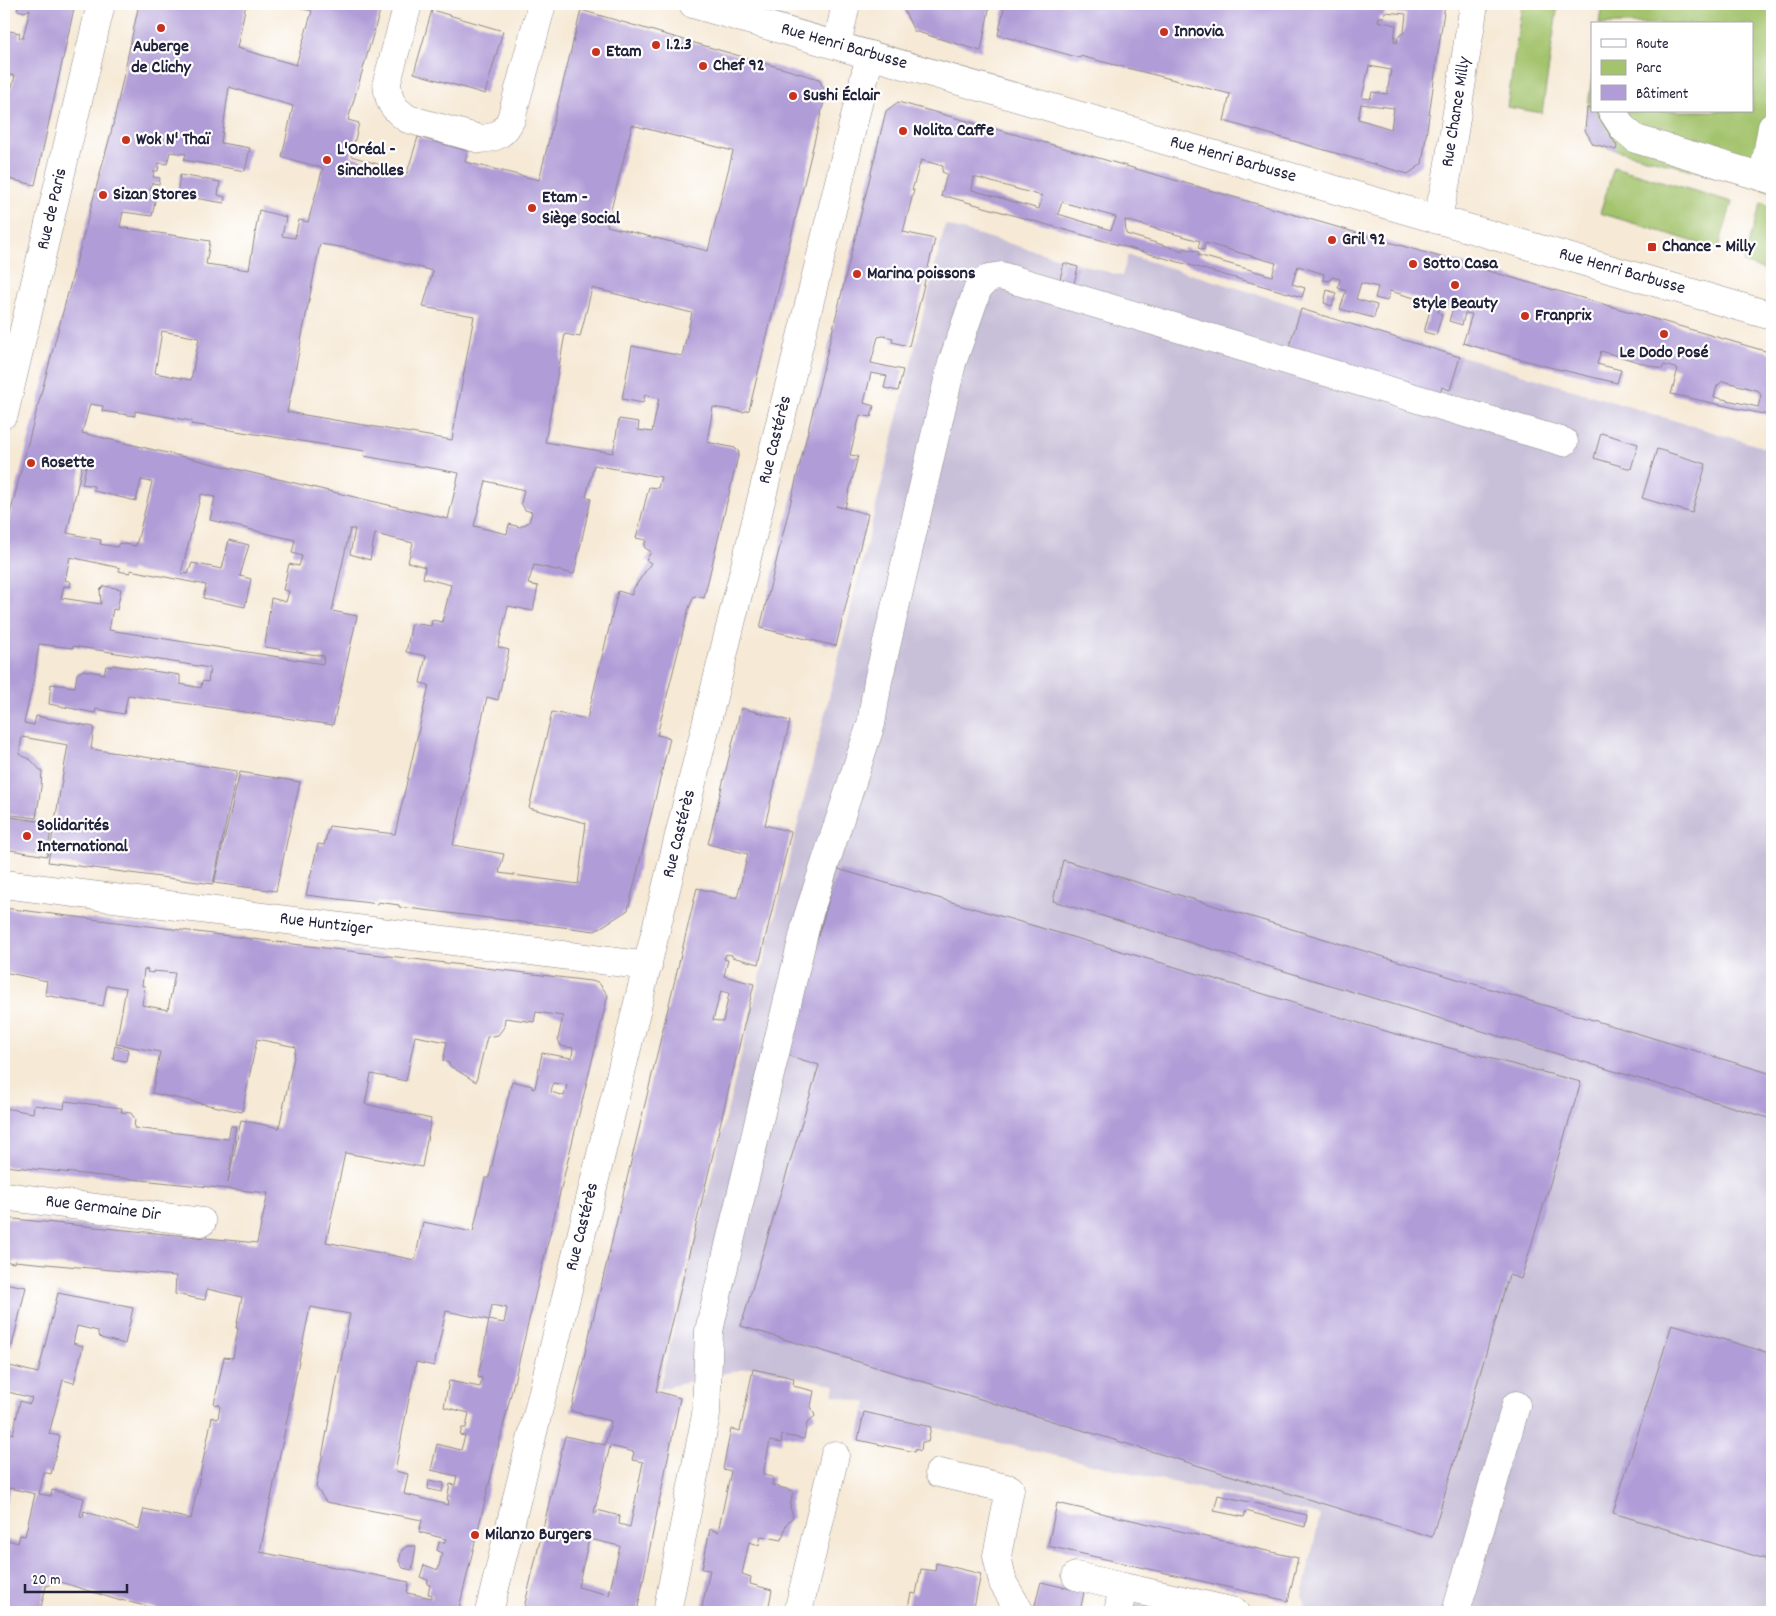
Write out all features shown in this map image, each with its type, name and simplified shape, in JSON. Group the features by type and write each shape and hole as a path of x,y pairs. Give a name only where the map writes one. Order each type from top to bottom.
{"street":[{"name":"Rue de Paris","path":"4,414 101,4"},
{"path":"408,4 387,82 387,93 390,103 408,119 480,139 490,139 498,136 511,119 542,4"},
{"name":"Rue Henri Barbusse","path":"693,4 1772,316"},
{"path":"837,45 846,4"},
{"name":"Rue Chance Milly","path":"1436,220 1446,182 1474,4"},
{"name":"Rue Castérès","path":"489,1612 870,55"},
{"path":"1613,112 1623,128 1636,139 1768,178 1772,127"},
{"path":"667,1612 706,1416 709,1331 808,916 871,724 878,681 952,363 978,288 988,278 1001,276 1564,442"},
{"name":"Rue Huntziger","path":"4,884 648,966"},
{"name":"Rue Germaine Dir","path":"4,1196 202,1222"},
{"path":"1456,1612 1516,1405"},
{"path":"798,1612 835,1455"},
{"path":"939,1474 1010,1489 997,1556 1003,1583 1020,1612"},
{"path":"1076,1576 1120,1600 1234,1612"}],"shaded area":[{"path":"945,225 1122,276 1128,255 1772,450 1772,1612 1306,1612 1302,1596 1320,1515 865,1411 867,1403 833,1395 835,1385 752,1367 659,1389"}],"green space":[{"path":"1522,4 1558,4 1542,113 1507,107"},
{"path":"1602,4 1772,4 1772,191 1593,144 1585,130 1591,82 1591,112 1754,112 1754,22 1599,22"},
{"path":"1614,167 1732,202 1718,249 1600,213"},
{"path":"1761,203 1772,206 1772,272 1743,263"}],"building":[{"path":"19,4 75,4 35,185 4,178 4,127 6,119 4,118 4,88 11,90 15,76 4,74 4,30 20,33 19,38 23,38 30,9 25,12 17,10"},
{"path":"139,4 246,4 237,48 296,65 312,11 287,4 382,4 348,120 359,123 351,156 407,173 418,137 468,151 465,162 539,180 581,10 819,79 826,93 749,410 743,412 713,407 707,442 735,448 739,452 704,598 694,596 689,608 657,735 670,738 628,910 595,931 399,907 399,905 378,902 378,904 306,895 318,844 324,845 329,826 395,834 429,685 420,683 426,656 406,652 412,623 431,626 432,620 442,622 451,585 423,578 425,567 408,562 413,543 375,534 370,560 350,554 355,529 350,529 332,611 357,616 333,725 128,695 124,714 96,709 95,713 49,704 51,684 75,687 77,674 83,670 104,674 106,666 112,667 112,665 180,675 180,684 201,688 202,681 208,682 210,668 73,646 73,648 39,644 24,723 34,725 36,716 94,727 91,749 237,771 213,884 48,862 68,745 22,737 19,754 31,760 42,772 36,818 4,814 4,538 113,125","holes":["229,87 293,106 282,157 323,168 308,222 299,220 295,238 282,236 286,217 259,210 249,270 206,264 210,241 120,227 123,212 152,216 157,191 150,190 152,183 159,184 160,178 153,177 154,171 158,171 159,163 167,164 170,152 186,154 184,160 245,171 250,148 221,143","632,125 733,151 708,251 607,226","320,244 346,248 433,271 423,307 474,316 452,440 287,412","592,288 692,313 682,356 632,346 622,399 643,403 645,395 659,398 652,432 638,430 639,422 619,419 613,453 545,442 565,334 580,337","162,331 199,338 191,380 155,373","90,404 103,406 102,411 135,416 135,411 192,421 191,424 365,451 364,456 459,473 448,519 82,433","594,465 661,477 658,488 649,487 636,538 646,540 644,547 651,552 646,560 651,563 632,591 632,595 618,591 587,719 552,712 529,808 586,823 578,884 499,873 504,854 453,845 487,697 498,700 509,650 498,647 508,606 533,611 538,586 528,584 534,565 574,574 591,499 586,497","82,466 86,467 82,484 94,486 94,491 136,501 141,480 152,482 136,546 119,543 117,547 100,544 101,540 67,533","486,481 524,490 521,503 525,510 532,512 529,522 520,527 509,524 507,534 474,526","201,494 215,497 210,520 295,540 292,553 302,556 299,566 289,564 283,590 289,591 286,602 271,598 265,647 324,656 323,664 109,630 113,609 117,610 121,589 104,586 100,590 101,604 61,598 64,586 70,587 71,582 65,580 70,557 120,568 119,571 123,572 130,573 130,570 206,585 203,598 245,607 251,579 240,576 249,545 229,540 222,569 192,563 188,574 181,573"]},
{"path":"901,4 990,4 981,51 914,31"},
{"path":"1005,4 1234,4 1251,8 1252,4 1445,4 1422,164 1408,174 1224,121 1230,94 1080,56 1080,58 998,35","holes":["1385,12 1406,14 1404,32 1398,37 1397,43 1394,41 1396,25 1378,21 1379,17 1384,17","1369,66 1391,70 1387,94 1372,92 1370,99 1362,98","1361,104 1394,108 1391,129 1358,119"]},
{"path":"432,10 503,31 485,94 414,73"},
{"path":"898,102 1057,146 1772,353 1772,416 1671,394 1678,369 1664,365 1662,369 1601,351 1597,364 1621,370 1617,383 1541,365 1463,343 1472,314 1465,313 1462,325 1449,321 1453,308 1440,305 1438,312 1442,315 1436,335 1424,332 1432,303 1390,291 1387,301 1375,298 1378,287 1361,283 1356,299 1377,305 1374,318 1340,309 1346,291 1338,288 1340,279 1332,277 1330,281 1323,280 1324,274 1298,266 1292,284 1305,288 1302,297 941,196 947,174 942,172 943,166 921,160 903,232 935,239 909,346 892,342 893,338 878,337 871,363 903,370 898,391 884,388 887,376 871,373 864,403 874,406 871,417 860,415 850,455 858,456 845,508 836,506 868,514 836,646 760,628 886,111","holes":["974,177 1042,196 1039,209 972,190","1062,202 1116,217 1111,230 1058,214","1125,220 1200,241 1198,248 1204,250 1205,243 1276,263 1272,276 1198,255 1199,252 1184,248 1183,251 1126,234","1723,381 1759,391 1761,396 1758,407 1714,397 1717,386"]},
{"path":"1587,108 1591,109 1591,112 1596,112 1617,146 1616,150 1593,144 1585,130"},
{"path":"180,175 220,182 218,195 225,197 224,203 177,195"},
{"path":"1064,263 1078,267 1072,291 1058,287"},
{"path":"1327,290 1336,293 1332,306 1324,303"},
{"path":"1301,309 1460,357 1450,390 1442,387 1438,399 1287,353"},
{"path":"1601,433 1638,444 1631,469 1594,458"},
{"path":"1657,449 1706,464 1692,513 1642,498"},
{"path":"741,708 790,721 765,825 791,832 759,964 726,954 724,959 728,960 724,976 754,984 656,1391 680,1398 637,1612 523,1612 565,1436 605,1445 611,1421 571,1411 697,888 737,898 748,854 708,844","holes":["721,991 729,993 723,1022 713,1020","610,1446 634,1452 632,1460 643,1462 630,1527 619,1524 620,1516 597,1510 597,1513 594,1513","589,1539 620,1546 609,1595 578,1587"]},
{"path":"240,772 300,782 276,891 214,883"},
{"name":"Solidarités International","path":"4,816 52,823 47,856 4,849"},
{"path":"1063,860 1772,1074 1772,1119 1053,901"},
{"path":"838,869 1162,963 1392,1033 1581,1082 1521,1279 1509,1275 1432,1537 741,1326 819,1065 783,1054"},
{"path":"4,908 598,982 608,995 458,1612 268,1612 249,1608 249,1612 170,1612 121,1601 54,1580 50,1585 46,1586 40,1612 4,1612 4,1539 18,1543 20,1535 25,1536 35,1494 10,1488 4,1508 4,1432 13,1434 20,1401 30,1404 32,1398 4,1391 4,1347 9,1352 6,1365 38,1373 58,1293 133,1308 125,1344 101,1338 98,1335 98,1331 77,1326 73,1343 83,1346 74,1383 63,1380 49,1434 60,1436 51,1474 44,1472 39,1494 51,1496 52,1490 84,1498 80,1516 83,1517 84,1511 139,1529 144,1509 191,1519 212,1417 218,1419 220,1405 214,1404 224,1357 233,1358 242,1297 207,1289 205,1300 175,1294 176,1276 4,1261 4,1218 257,1243 268,1193 4,1166 4,1108 33,1113 34,1105 64,1109 65,1101 122,1108 121,1112 131,1113 135,1119 134,1128 228,1139 231,1126 236,1126 228,1183 241,1120 279,1128 296,1047 257,1039 242,1112 152,1093 160,1052 116,1044 126,988 107,985 103,1006 45,995 47,981 4,972","holes":["148,969 147,972 153,973 153,971 175,973 168,1010 142,1005 145,986 142,986 144,970","536,1012 563,1016 558,1039 561,1046 573,1048 572,1058 542,1053 535,1088 532,1089 532,1086 512,1081 489,1178 485,1178 473,1232 423,1222 415,1260 326,1242 345,1153 422,1167 431,1119 365,1104 371,1074 406,1081 415,1036 447,1042 443,1061 449,1063 450,1066 476,1082 487,1037 498,1035 504,1027 505,1018 534,1022","553,1083 567,1085 564,1096 551,1092","492,1305 507,1308 504,1323 489,1320","310,1307 350,1314 316,1487 326,1502 422,1520 419,1532 446,1539 444,1543 439,1542 437,1551 442,1553 438,1570 424,1565 420,1577 428,1580 427,1584 430,1585 428,1594 432,1595 432,1598 407,1593 409,1582 260,1552","446,1311 489,1320 478,1377 482,1378 480,1387 449,1381 444,1407 469,1413 466,1428 462,1428 460,1435 465,1436 461,1450 437,1444 431,1470 457,1476 455,1485 450,1484 448,1505 404,1494 408,1474 395,1471 416,1362 434,1366"]},
{"path":"115,1046 128,1049 126,1061 113,1059"},
{"path":"4,1283 26,1287 12,1346 4,1345"},
{"path":"1672,1324 1772,1354 1772,1561 1613,1513"},
{"path":"753,1369 794,1378 793,1386 814,1391 811,1406 815,1416 807,1423 804,1439 782,1435 781,1443 770,1441 763,1475 773,1477 772,1485 793,1491 790,1507 793,1517 786,1524 782,1540 761,1536 759,1545 749,1542 742,1574 751,1577 750,1584 772,1590 769,1605 771,1612 701,1612 710,1570 702,1569 710,1529 718,1532 731,1471 723,1469 731,1429 740,1431"},
{"path":"864,1412 931,1427 928,1442 922,1442 921,1451 915,1449 915,1452 858,1440"},
{"path":"429,1480 444,1483 442,1492 428,1489"},
{"path":"1218,1495 1307,1515 1305,1527 1246,1511 1244,1517 1214,1511"},
{"path":"1057,1503 1298,1558 1288,1601 1048,1546"},
{"path":"407,1546 416,1546 412,1570 403,1568 399,1561 402,1550"},
{"path":"936,1563 981,1574 973,1612 907,1612 911,1593 916,1594 921,1569 935,1571"},
{"path":"1041,1582 1084,1592 1080,1612 1033,1612"},
{"path":"1130,1603 1170,1611 1128,1612"}],"place":[{"name":"Auberge de Clichy","path":"161,28"},
{"name":"Innovia","path":"1164,32"},
{"name":"1.2.3","path":"656,45"},
{"name":"Etam","path":"596,52"},
{"name":"Chef 92","path":"703,66"},
{"name":"Sushi Éclair","path":"793,96"},
{"name":"Nolita Caffe","path":"903,131"},
{"name":"Wok N' Thaï","path":"126,140"},
{"name":"L'Oréal - Sincholles","path":"327,160"},
{"name":"Sizan Stores","path":"103,195"},
{"name":"Etam - Siège Social","path":"532,208"},
{"name":"Gril 92","path":"1332,240"},
{"name":"Chance - Milly","path":"1652,247"},
{"name":"Sotto Casa","path":"1413,264"},
{"name":"Marina poissons","path":"857,274"},
{"name":"Style Beauty","path":"1455,285"},
{"name":"Franprix","path":"1525,316"},
{"name":"Le Dodo Posé","path":"1664,334"},
{"name":"Rosette","path":"31,463"},
{"name":"Solidarités International","path":"27,836"},
{"name":"Milanzo Burgers","path":"475,1535"}]}
